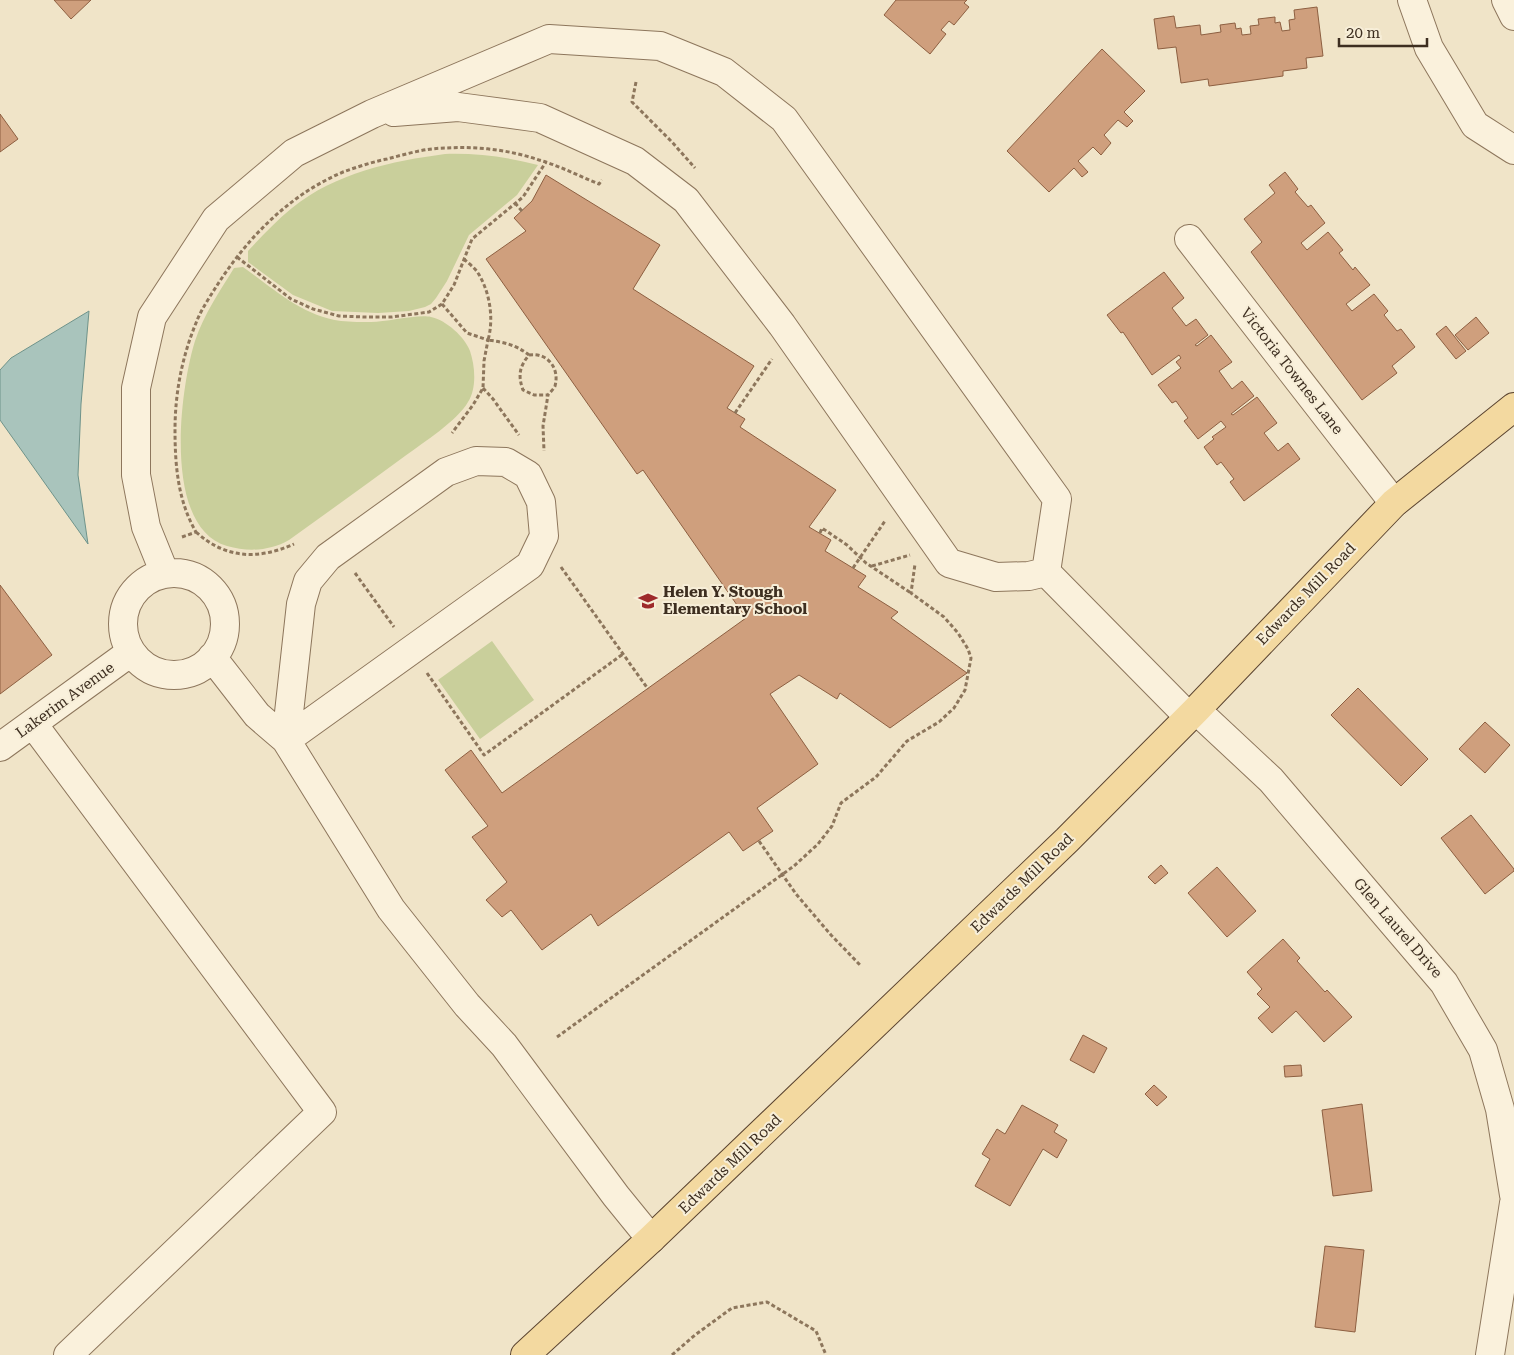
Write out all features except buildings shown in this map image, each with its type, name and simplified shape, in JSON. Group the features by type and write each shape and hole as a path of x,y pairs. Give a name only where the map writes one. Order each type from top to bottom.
{"main road":[{"name":"Edwards Mill Road","path":"525,1355 651,1240 1067,840 1394,503 1514,407"}],"street":[{"path":"1412,0 1429,48 1475,124 1514,150"},
{"path":"1506,0 1514,16"},
{"path":"165,574 146,527 136,475 136,388 152,317 216,219 294,154 372,114 550,39 660,46 724,72 784,119 1057,499 1046,572 1030,576 996,577 948,563 782,325 686,200 635,161 540,118 458,108 372,114"},
{"name":"Victoria Townes Lane","path":"1189,239 1394,503"},
{"path":"476,461 506,462 528,475 541,502 544,536 530,565 286,740 301,604 308,581 328,557 446,472 476,461"},
{"name":"Glen Laurel Drive","path":"1046,572 1192,713 1270,780 1444,983 1483,1050 1500,1109 1514,1195"},
{"path":"165,574 181,574 196,578 209,587 218,599 224,614 221,644 212,658 190,672 177,675 151,670 131,652 124,637 123,620 127,604 136,590 150,579 165,574"},
{"name":"Lakerim Avenue","path":"0,747 131,652"},
{"path":"212,658 257,715 286,740 392,909 467,1005 504,1045 651,1240"},
{"path":"33,724 322,1112 68,1355"},
{"path":"1490,1355 1514,1203"}],"path":[{"path":"636,82 632,102 672,142 700,174"},
{"path":"294,544 281,550 264,554 246,555 224,551 208,543 196,532 188,518 180,494 177,474 175,410 179,380 196,322 210,296 237,257 267,223 319,184 344,172 410,152 445,148 482,148 513,153 546,162 599,184 602,180"},
{"path":"237,257 291,299 313,309 339,316 392,317 429,312 442,304 454,286 472,239 523,197 546,162"},
{"path":"515,203 522,211"},
{"path":"452,434 483,388 484,361 492,327 485,287 478,271 464,259"},
{"path":"442,304 467,333 488,340 505,342 520,348 529,355"},
{"path":"544,451 543,426 548,395 555,387 556,376 553,366 546,357 538,354 529,355 523,362 520,371 519,379 523,390 534,395 548,395"},
{"path":"735,413 772,358"},
{"path":"483,388 519,436"},
{"path":"853,568 887,519"},
{"path":"557,1037 736,906 783,875 818,844 832,826 841,803 876,777 907,741 940,722 954,708 965,690 971,658 958,633 944,617 872,566 848,545 822,528 820,533"},
{"path":"178,538 196,532"},
{"path":"872,566 912,554 915,558 911,593"},
{"path":"560,566 648,689"},
{"path":"351,568 396,629"},
{"path":"424,668 484,755 623,654"},
{"path":"759,841 796,894 831,936 860,965"},
{"path":"672,1355 695,1334 732,1308 767,1302 816,1331 826,1355"}],"green space":[{"path":"445,154 492,156 538,165 517,195 469,235 447,281 431,304 409,311 378,313 332,311 293,295 248,262 248,251 275,223 292,208 327,186 365,170 405,160"},
{"path":"243,267 289,300 327,318 364,322 425,316 437,319 449,325 464,340 470,351 474,370 474,384 471,396 463,409 448,424 289,540 267,548 251,550 227,546 206,534 192,513 184,485 181,454 181,422 189,363 195,341 208,312 234,268"},
{"path":"492,641 534,700 480,739 438,680"}],"water":[{"path":"89,311 81,404 78,475 88,544 0,420 0,370 11,358"}],"place":[{"name":"Helen Y. Stough Elementary School","path":"648,601"}]}
